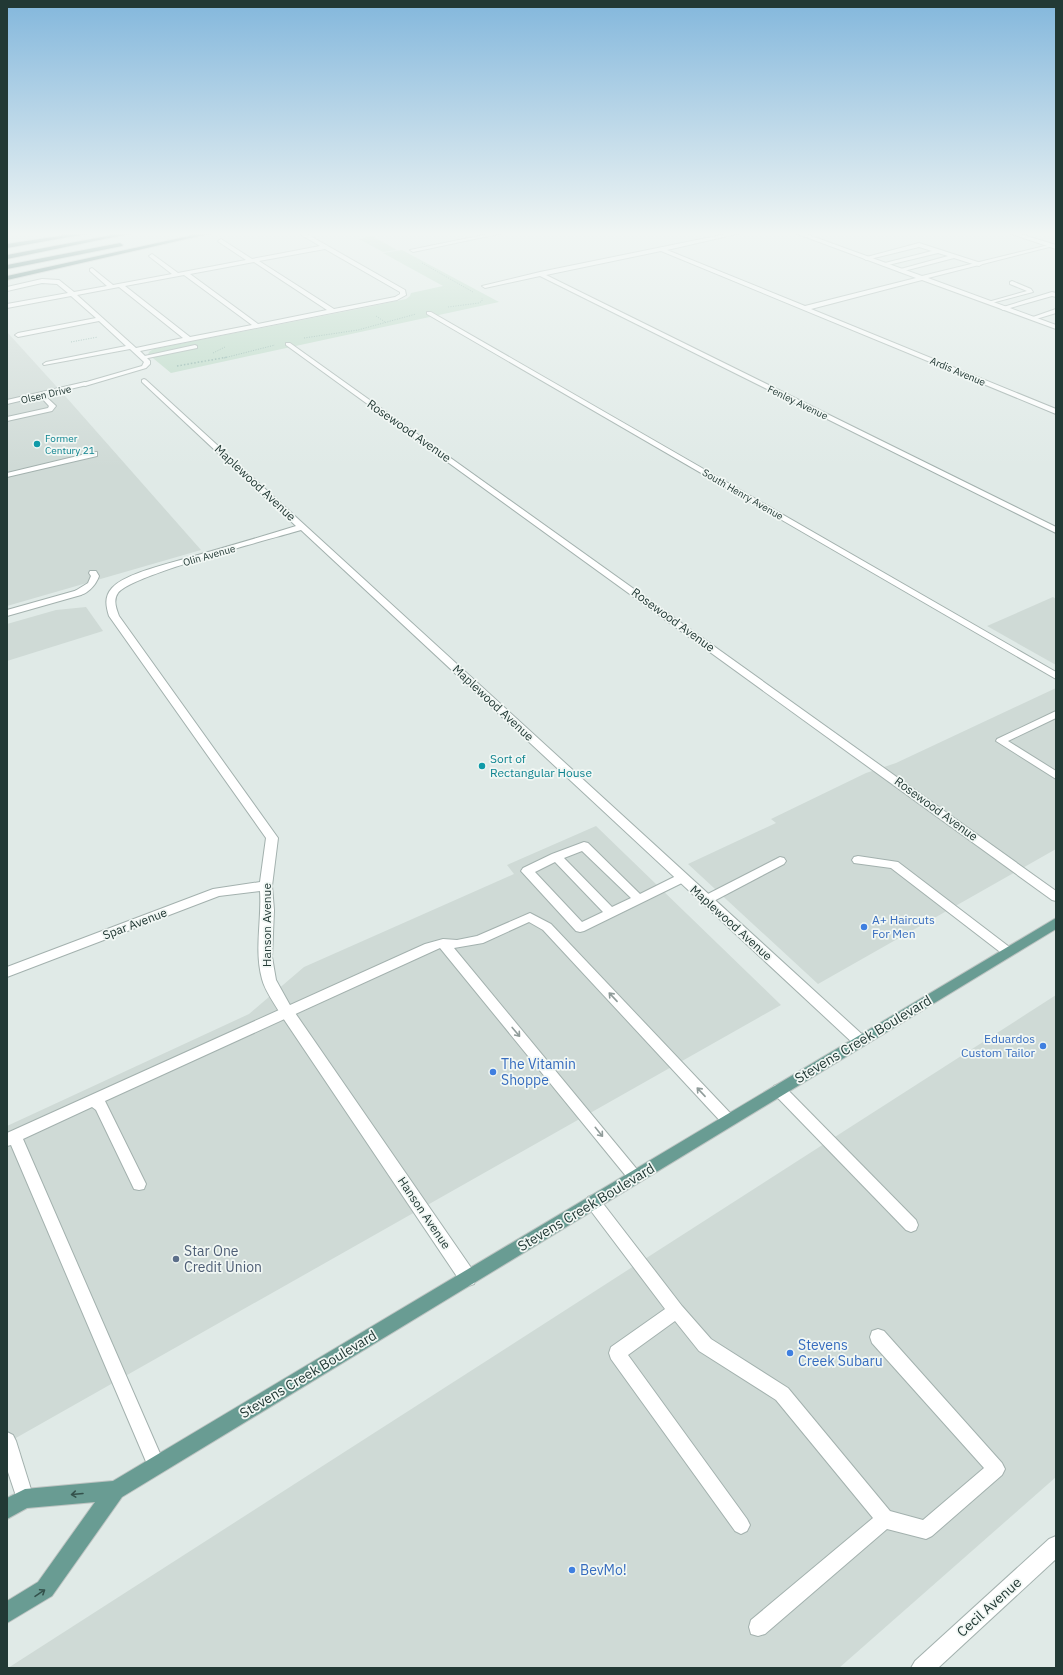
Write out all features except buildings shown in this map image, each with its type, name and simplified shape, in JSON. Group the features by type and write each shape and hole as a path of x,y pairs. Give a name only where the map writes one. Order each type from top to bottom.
{"main road":[{"name":"Stevens Creek Boulevard","path":"7,1614 45,1589 115,1490 1056,923"},
{"name":"Stevens Creek Boulevard","path":"7,1509 25,1499 115,1490"}],"street":[{"path":"91,311 143,357"},
{"path":"152,311 188,340"},
{"path":"237,311 256,325"},
{"path":"46,364 133,348 188,340 256,325 285,322 333,311"},
{"name":"Fenley Avenue","path":"615,311 1056,530"},
{"name":"Ardis Avenue","path":"814,311 1056,412"},
{"path":"1012,311 1056,327"},
{"name":"South Henry Avenue","path":"430,313 1056,676"},
{"path":"18,335 100,319"},
{"name":"Rosewood Avenue","path":"288,344 1056,897"},
{"name":"Olsen Drive","path":"7,402 42,395 144,367 147,364 147,361 143,357"},
{"name":"Maplewood Avenue","path":"144,381 860,1041"},
{"name":"Olin Avenue","path":"116,589 150,572 303,527"},
{"name":"Hanson Avenue","path":"116,589 112,595 110,605 114,616 272,838 266,886 268,910 265,957 269,980 286,1011 468,1278"},
{"path":"7,613 78,593"},
{"name":"Spar Avenue","path":"7,972 217,892 266,886"},
{"name":"Cecil Avenue","path":"922,1668 1056,1546"}],"lane":[{"path":"1033,318 1055,311"},
{"path":"143,357 195,347"},
{"path":"7,419 50,410 53,406 42,395"},
{"path":"7,474 94,454"},
{"path":"78,593 92,584 95,576 93,573"},
{"path":"1054,772 1001,741 1056,714"},
{"path":"638,899 584,846 527,871 580,928 682,878"},
{"path":"556,858 611,913"},
{"path":"858,860 894,865 1008,952"},
{"path":"706,900 780,861"},
{"path":"156,1465 11,1139 286,1011 429,947 443,943 457,944 479,940 530,917 547,926 728,1120"},
{"path":"443,943 635,1177"},
{"path":"779,1090 911,1225"},
{"path":"92,1101 101,1106 139,1184"},
{"path":"593,1202 676,1311 705,1345 782,1394 885,1519 926,1530 996,1469 878,1337"},
{"path":"676,1311 617,1353 741,1525"},
{"path":"7,1440 25,1499"},
{"path":"758,1627 885,1519"}],"path":[{"path":"71,342 104,335"}],"shaded area":[{"path":"7,332 66,397 201,550 7,606"},
{"path":"1053,597 1056,599 1056,665 987,626"},
{"path":"86,607 103,631 7,661 7,624 56,610"},
{"path":"1056,688 1056,849 818,984 688,864 776,823 771,819 866,773 896,763"},
{"path":"596,826 781,1005 7,1443 7,1126 249,1014 304,967 514,874 507,865"},
{"path":"1056,995 1056,1477 839,1668 8,1668"}],"green space":[{"path":"457,311 171,373 148,354 154,349 343,312"}],"place":[{"name":"Former Century 21","path":"37,444"},
{"name":"Sort of Rectangular House","path":"482,766"},
{"name":"A+ Haircuts For Men","path":"864,927"},
{"name":"Eduardos Custom Tailor","path":"1043,1046"},
{"name":"The Vitamin Shoppe","path":"493,1072"},
{"name":"Star One Credit Union","path":"176,1259"},
{"name":"Stevens Creek Subaru","path":"790,1353"},
{"name":"BevMo!","path":"572,1570"}]}
